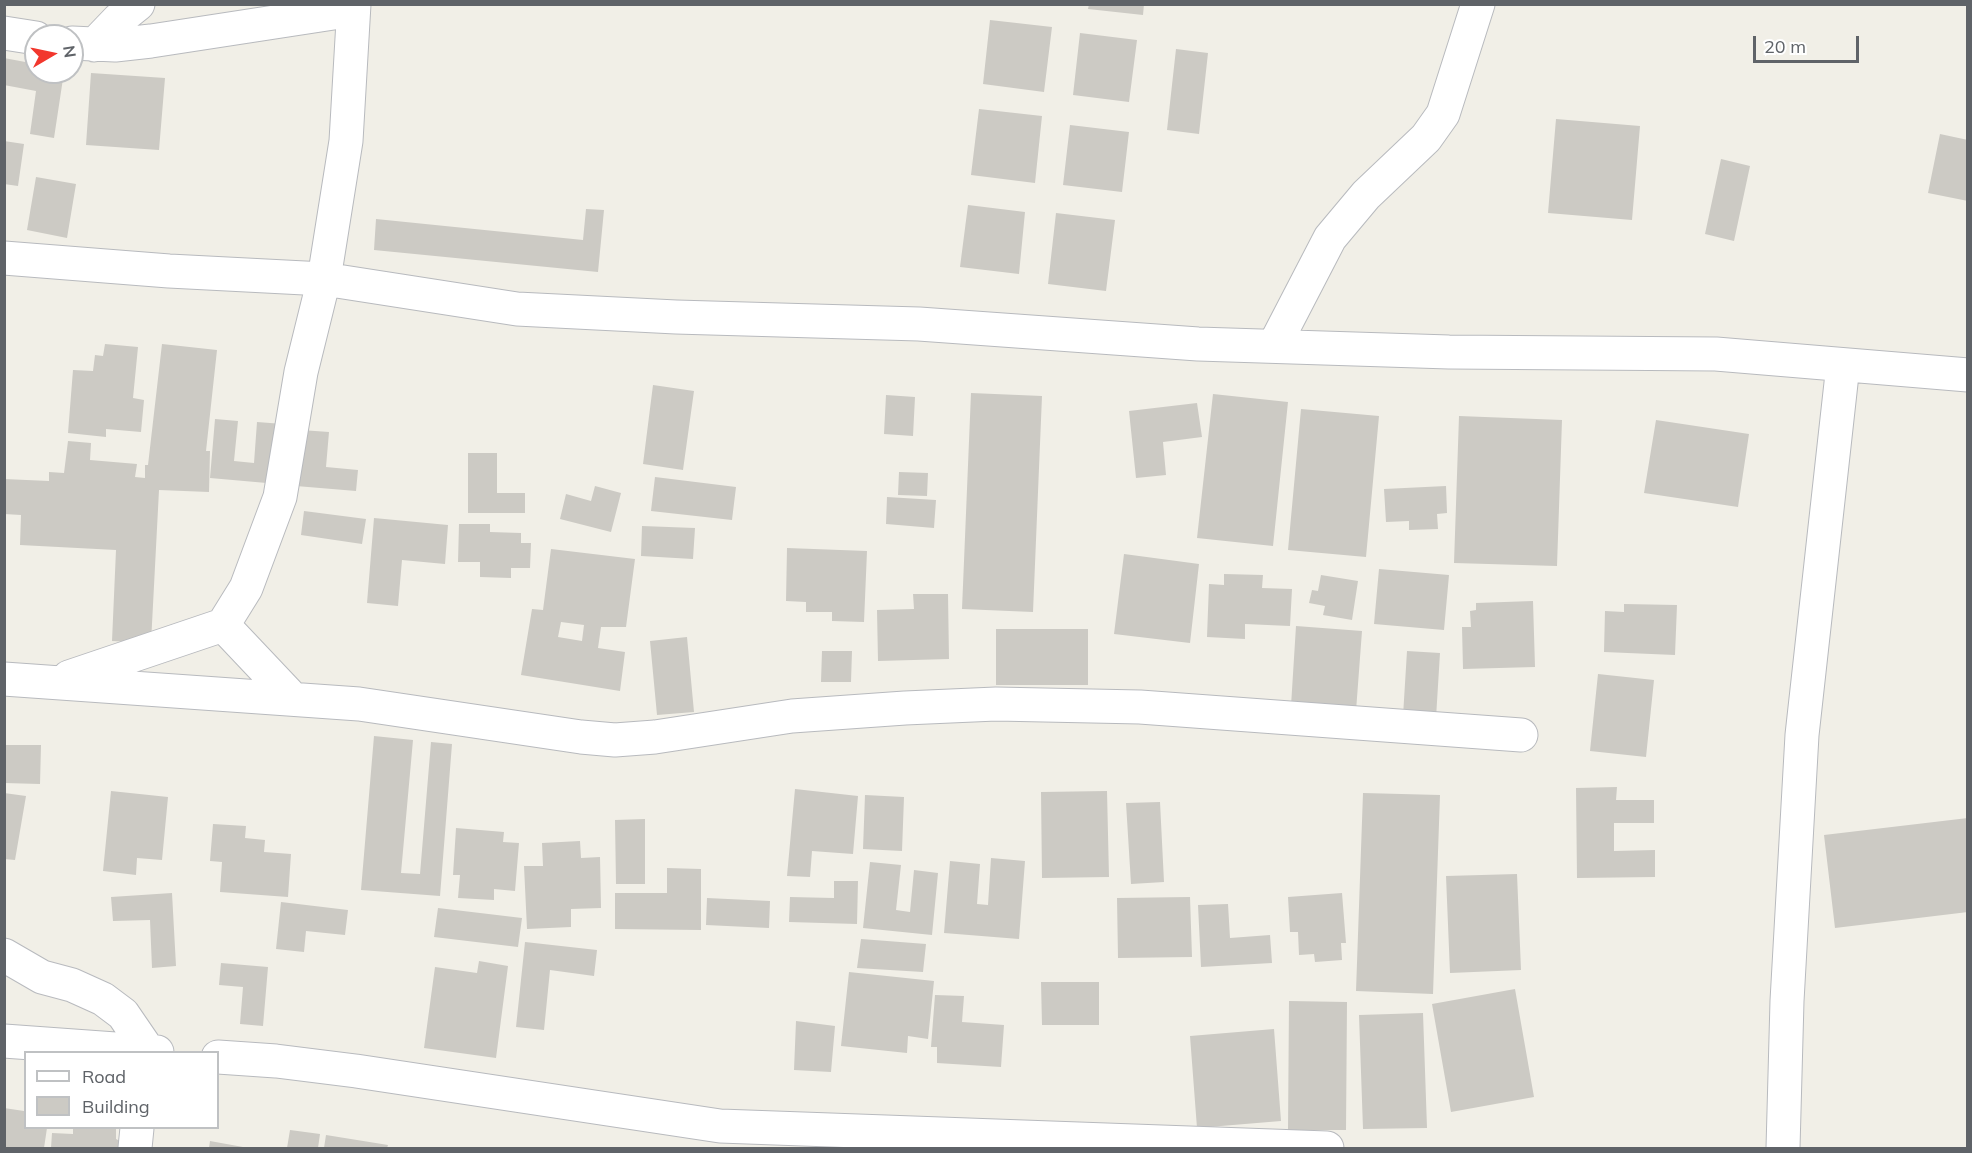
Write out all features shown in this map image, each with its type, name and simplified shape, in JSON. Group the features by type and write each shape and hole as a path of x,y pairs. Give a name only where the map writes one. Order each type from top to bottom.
{"street":[{"path":"84,43 138,4"},
{"path":"1274,346 1330,238 1366,195 1426,138 1443,114 1478,4"},
{"path":"52,682 223,625 246,588 280,497 301,372 324,279 346,141 354,7 151,41 84,44"},
{"path":"4,33 24,36"},
{"path":"4,258 169,271 324,279 518,309 676,317 919,324 1198,344 1449,352 1716,354 1968,375"},
{"path":"1783,1149 1787,1001 1803,735 1843,365"},
{"path":"223,625 293,699"},
{"path":"4,679 359,704 615,740 655,737 792,716 996,704 1140,707 1521,735"},
{"path":"4,955 42,977 72,985 104,999 123,1014 148,1051"},
{"path":"4,1041 136,1051"},
{"path":"219,1057 276,1061 356,1071 719,1137 1327,1149"},
{"path":"135,1149 137,1129"}],"building":[{"path":"1089,4 1144,4 1143,15 1088,9"},
{"path":"990,20 1052,27 1044,92 983,84"},
{"path":"1080,33 1137,40 1129,102 1073,95"},
{"path":"1176,49 1208,53 1199,134 1167,130"},
{"path":"4,58 24,62 24,84 62,84 54,138 30,134 36,91 4,85"},
{"path":"91,73 165,78 159,150 86,145"},
{"path":"979,109 1042,116 1035,183 971,175"},
{"path":"1556,119 1640,126 1632,220 1548,213"},
{"path":"1070,125 1129,132 1122,192 1063,185"},
{"path":"1940,134 1968,140 1968,201 1928,193"},
{"path":"4,141 24,144 18,186 4,184"},
{"path":"1721,159 1750,166 1734,241 1705,234"},
{"path":"36,177 76,184 67,238 27,230"},
{"path":"968,205 1025,212 1019,274 960,267"},
{"path":"586,209 604,210 598,272 374,250 376,219 583,240"},
{"path":"1056,213 1115,220 1106,291 1048,284"},
{"path":"105,344 138,347 133,398 144,400 141,432 106,429 106,437 68,433 73,370 93,371 95,355 103,356"},
{"path":"162,344 217,350 206,451 210,451 209,492 159,490 151,643 112,641 116,550 20,545 21,515 4,514 4,479 49,481 49,472 64,473 68,441 91,443 90,460 137,464 135,477 145,478"},
{"path":"653,385 694,391 683,470 643,464"},
{"path":"971,393 1042,396 1033,612 962,609"},
{"path":"1213,394 1288,402 1273,546 1197,538"},
{"path":"886,395 915,397 913,436 884,434"},
{"path":"1197,403 1202,437 1163,442 1166,475 1136,478 1129,411"},
{"path":"1301,409 1379,416 1366,557 1288,550"},
{"path":"1459,416 1562,420 1557,566 1454,563"},
{"path":"215,419 238,421 234,461 254,463 257,422 283,424 278,484 210,478"},
{"path":"1656,420 1749,434 1738,507 1644,493"},
{"path":"301,430 329,432 326,467 358,470 356,491 296,486"},
{"path":"468,453 497,453 497,493 525,493 525,513 468,513"},
{"path":"899,472 928,473 927,496 898,495"},
{"path":"655,477 736,487 732,520 651,511"},
{"path":"595,486 621,493 611,532 560,519 566,494 591,501"},
{"path":"1446,486 1447,513 1437,514 1438,529 1409,530 1409,521 1386,522 1384,489"},
{"path":"887,497 936,500 934,528 886,524"},
{"path":"304,511 366,519 362,544 301,535"},
{"path":"374,518 448,525 445,564 402,560 398,606 367,603"},
{"path":"459,524 490,524 490,532 521,533 521,543 531,543 530,568 511,568 511,578 480,577 480,562 458,562"},
{"path":"642,526 695,528 693,559 641,556"},
{"path":"787,548 867,551 864,622 832,621 832,612 806,612 806,602 786,601"},
{"path":"551,549 635,559 626,627 601,627 598,648 625,652 620,691 521,675 532,609 543,610","holes":["561,622 584,625 582,641 558,637"]},
{"path":"1124,554 1199,564 1190,643 1114,634"},
{"path":"1379,569 1449,575 1444,630 1374,624"},
{"path":"1224,574 1263,575 1262,588 1292,589 1290,626 1245,624 1245,639 1207,637 1209,584 1224,585"},
{"path":"1321,575 1358,581 1352,620 1323,615 1325,606 1309,603 1312,590 1318,591"},
{"path":"913,594 948,594 949,659 878,661 877,610 914,609"},
{"path":"1533,601 1535,667 1463,669 1462,627 1471,627 1470,611 1476,610 1476,603"},
{"path":"1624,604 1677,605 1675,655 1604,652 1605,611 1624,612"},
{"path":"1296,626 1362,631 1356,711 1291,706"},
{"path":"996,629 1088,629 1088,685 996,685"},
{"path":"687,637 694,712 657,715 650,641"},
{"path":"822,651 852,651 851,682 821,682"},
{"path":"1407,651 1440,653 1436,718 1403,716"},
{"path":"1598,674 1654,680 1646,757 1590,751"},
{"path":"374,736 413,740 401,873 420,874 431,742 452,744 440,896 361,890"},
{"path":"4,745 41,745 40,784 4,783"},
{"path":"1617,787 1616,800 1654,800 1654,823 1614,823 1614,851 1655,850 1655,877 1577,878 1576,788"},
{"path":"795,789 858,796 853,854 812,851 810,877 787,876"},
{"path":"111,791 168,797 162,860 137,858 136,875 103,871"},
{"path":"1107,791 1109,877 1042,878 1041,792"},
{"path":"4,793 26,796 15,860 4,859"},
{"path":"1363,793 1440,795 1433,994 1356,991"},
{"path":"865,795 904,797 902,851 863,849"},
{"path":"1160,802 1164,882 1131,884 1126,803"},
{"path":"1968,818 1968,912 1835,928 1824,835"},
{"path":"645,819 645,884 616,884 615,820"},
{"path":"213,824 246,826 245,838 265,840 264,852 291,854 288,897 220,892 222,862 210,861"},
{"path":"456,828 504,832 503,842 519,843 515,891 494,889 494,900 458,898 460,875 453,875"},
{"path":"580,841 581,858 600,857 601,908 571,909 571,927 527,929 524,866 543,866 542,843"},
{"path":"991,858 1025,861 1019,939 944,933 950,861 980,864 977,904 988,905"},
{"path":"870,862 901,865 896,910 910,912 914,870 938,873 932,935 863,928"},
{"path":"667,868 701,869 701,930 615,929 615,893 667,893"},
{"path":"1517,874 1521,970 1450,973 1446,876"},
{"path":"834,881 858,881 857,924 789,922 790,897 834,898"},
{"path":"172,893 176,966 152,968 150,920 113,921 111,897"},
{"path":"1342,893 1346,943 1341,943 1342,960 1315,962 1314,954 1299,955 1298,932 1290,932 1288,897"},
{"path":"1190,897 1192,957 1118,958 1117,898"},
{"path":"707,898 770,901 769,928 706,925"},
{"path":"281,902 348,910 345,935 306,931 304,952 276,949"},
{"path":"1228,904 1230,938 1270,935 1272,963 1201,967 1198,905"},
{"path":"438,908 522,918 518,947 434,937"},
{"path":"861,939 926,944 923,972 857,968"},
{"path":"525,942 597,950 594,976 550,970 544,1030 516,1027"},
{"path":"479,961 508,966 496,1058 424,1048 435,967 477,973"},
{"path":"221,963 268,967 263,1026 240,1024 243,987 219,985"},
{"path":"849,972 934,981 928,1039 908,1036 907,1053 841,1046"},
{"path":"1041,982 1099,982 1099,1025 1042,1025"},
{"path":"1515,989 1534,1097 1451,1112 1432,1004"},
{"path":"935,995 964,996 962,1022 1004,1025 1001,1067 937,1063 937,1047 931,1047"},
{"path":"1289,1001 1347,1002 1346,1130 1288,1130"},
{"path":"1423,1013 1427,1128 1363,1129 1359,1015"},
{"path":"796,1021 835,1026 831,1072 794,1070"},
{"path":"1274,1029 1281,1121 1197,1128 1190,1036"},
{"path":"4,1108 24,1111 24,1129 47,1129 44,1148 4,1148"},
{"path":"73,1129 116,1129 116,1139 130,1148 51,1148 52,1133 73,1134"},
{"path":"290,1130 320,1134 318,1148 287,1148"},
{"path":"326,1135 388,1145 387,1148 324,1148"},
{"path":"210,1141 243,1147 243,1148 209,1148"}]}
